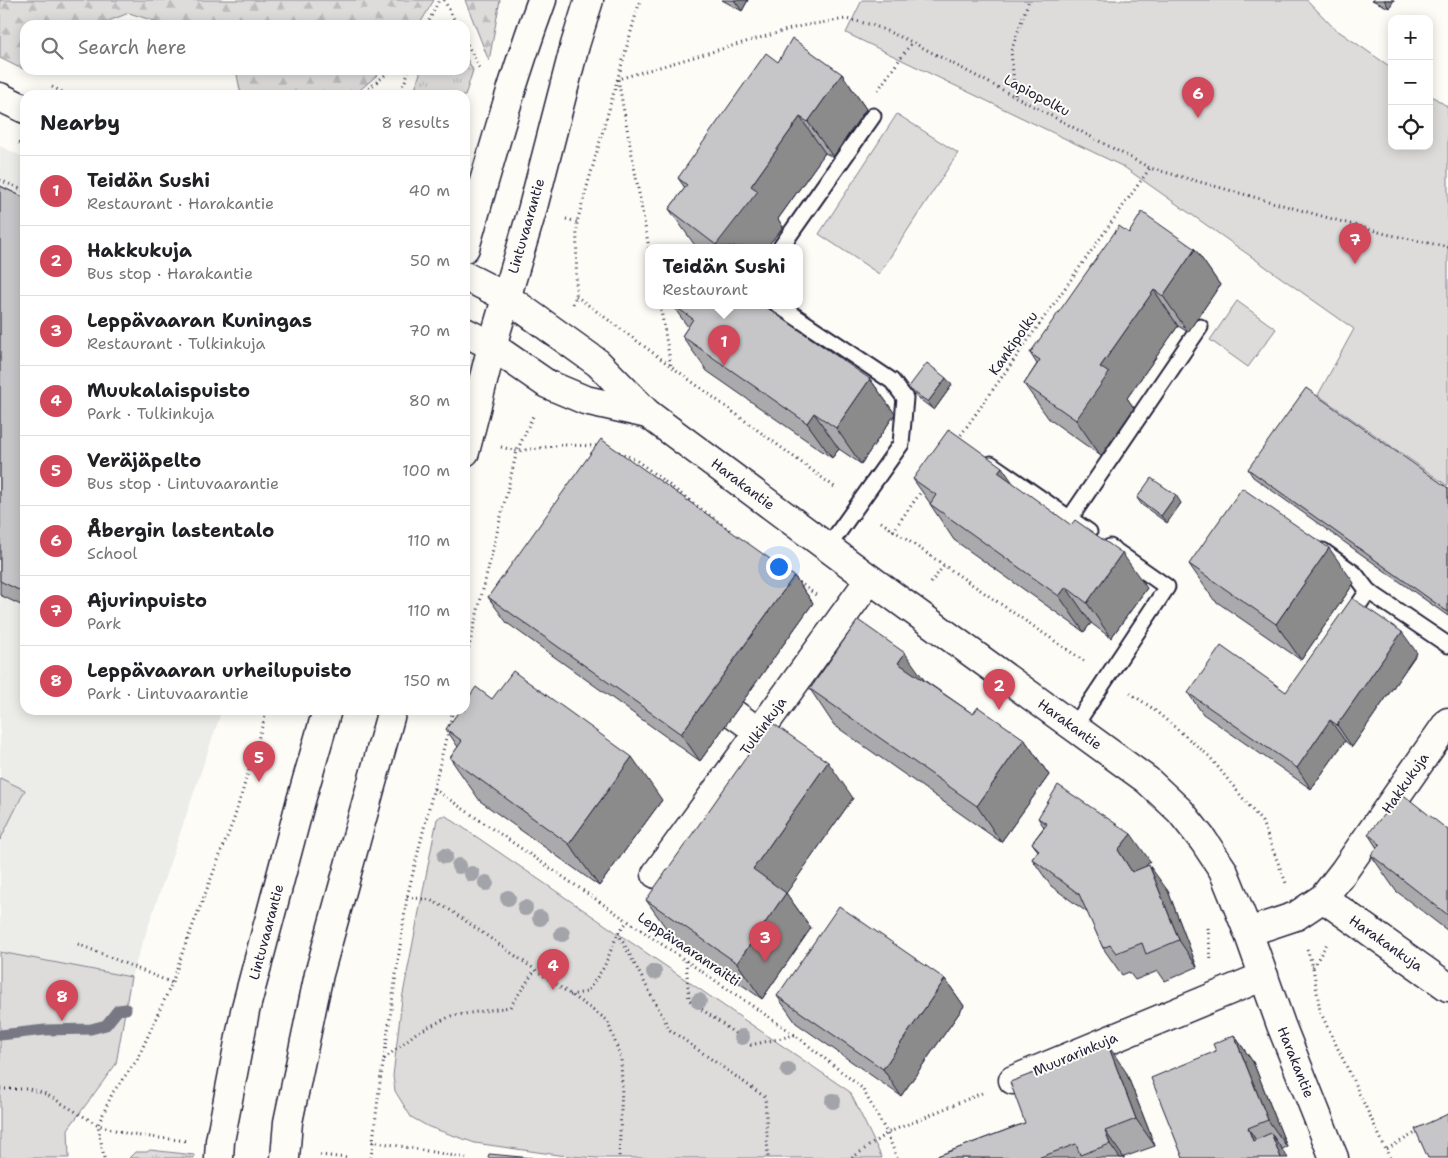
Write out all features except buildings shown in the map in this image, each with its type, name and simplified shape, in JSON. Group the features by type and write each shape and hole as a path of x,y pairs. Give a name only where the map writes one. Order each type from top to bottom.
{"street":[{"path":"470,230 524,47 542,0"},
{"name":"Lintuvaarantie","path":"470,432 492,346 532,211 575,46 589,0"},
{"path":"0,97 20,107"},
{"name":"Harakantie","path":"470,279 506,298 598,362 648,414 870,579 1147,780 1180,811 1204,840 1223,870 1248,932 1281,1025 1334,1158"},
{"name":"Harakantie","path":"470,335 492,346 547,384 585,400 648,414"},
{"name":"Tulkinkuja","path":"656,874 870,579"},
{"path":"734,714 759,732"},
{"name":"Lintuvaarantie","path":"219,1158 220,1141 245,1011 326,715"},
{"path":"285,1158 288,1122 319,974 391,715"},
{"name":"Hakkukuja","path":"1248,932 1296,916 1323,898 1448,722"},
{"name":"Harakankuja","path":"1323,898 1448,987"},
{"name":"Muurarinkuja","path":"1013,1080 1264,976"}],"lane":[{"path":"783,244 874,116"},
{"path":"784,309 892,381 905,398 901,444 828,547"},
{"path":"1070,518 1200,327"},
{"path":"957,440 1167,587 1074,727"},
{"path":"1310,542 1356,574 1368,591 1448,646"},
{"path":"1339,633 1368,591"}],"path":[{"path":"429,20 439,0"},
{"path":"444,0 454,20"},
{"path":"1015,96 1011,51 1029,0"},
{"name":"Lapiopolku","path":"648,244 618,79 801,26 846,19 874,25 912,42 1150,168 1386,234 1448,247"},
{"path":"874,116 877,93 912,42"},
{"path":"470,49 483,74"},
{"path":"368,90 385,75"},
{"path":"402,90 407,75"},
{"name":"Kankipolku","path":"957,440 1150,168"},
{"path":"0,180 20,189"},
{"path":"661,309 671,366"},
{"path":"517,451 562,445 605,446"},
{"path":"613,450 636,460 740,538"},
{"path":"893,531 925,486"},
{"path":"788,574 844,616"},
{"path":"104,1158 98,1126 113,1092 137,1060 172,983 234,819 265,715"},
{"path":"371,1158 380,1081 407,897 452,715"},
{"name":"Leppävaaranraitti","path":"434,789 795,1035 862,1088 887,1132 897,1158"},
{"path":"407,897 430,900 450,910 607,1020 621,1058 622,1086 619,1158"},
{"path":"570,995 587,992 604,967 618,934 628,921"},
{"path":"1207,926 1211,967 1221,993"},
{"path":"618,934 670,1030 765,1097 768,1158"},
{"path":"78,944 172,983"},
{"path":"686,960 689,1000 751,1045 795,1035"},
{"path":"384,1058 416,1033 451,1016 510,1007 536,970"},
{"path":"852,1158 887,1132 1013,1080"},
{"path":"0,1089 29,1089 46,1094 98,1126 132,1135 193,1141"},
{"path":"1387,1149 1426,1127"},
{"path":"372,1141 466,1158"},
{"path":"312,1154 347,1158"}],"shaded area":[{"path":"0,146 20,156 20,715 220,715 131,977 0,952"}],"green space":[{"path":"0,0 434,0 422,20 151,20 129,13 111,20 20,20 20,68 0,58"},
{"path":"465,0 500,0 489,61"},
{"path":"862,0 1307,0 1334,28 1388,65 1388,150 1433,150 1433,97 1448,107 1448,486 1318,395 1354,329 1124,167 846,33"},
{"path":"470,64 473,70 467,90 415,90 419,75 470,75"},
{"path":"237,75 377,75 360,90 240,90"},
{"path":"897,114 958,153 879,274 819,234"},
{"path":"1237,301 1276,329 1248,367 1210,340"},
{"path":"0,778 25,790 0,840"},
{"path":"441,816 446,816 850,1092 882,1158 596,1158 558,1155 475,1143 429,1127 411,1117 395,1091 393,1076 402,999 437,819"},
{"path":"0,952 131,977 116,1064 68,1129 69,1158 0,1158"},
{"path":"150,1150 194,1155 194,1158 129,1158 135,1152 147,1152"}],"waterway":[{"path":"0,1035 45,1030 91,1029 106,1025 118,1010 126,1009"}],"place":[{"name":"Åbergin lastentalo","path":"1198,118"},
{"name":"Ajurinpuisto","path":"1355,264"},
{"name":"Teidän Sushi","path":"724,366"},
{"name":"Hakkukuja","path":"999,710"},
{"name":"Veräjäpelto","path":"259,782"},
{"name":"Leppävaaran Kuningas","path":"765,962"},
{"name":"Muukalaispuisto","path":"553,990"},
{"name":"Leppävaaran urheilupuisto","path":"62,1021"}]}
